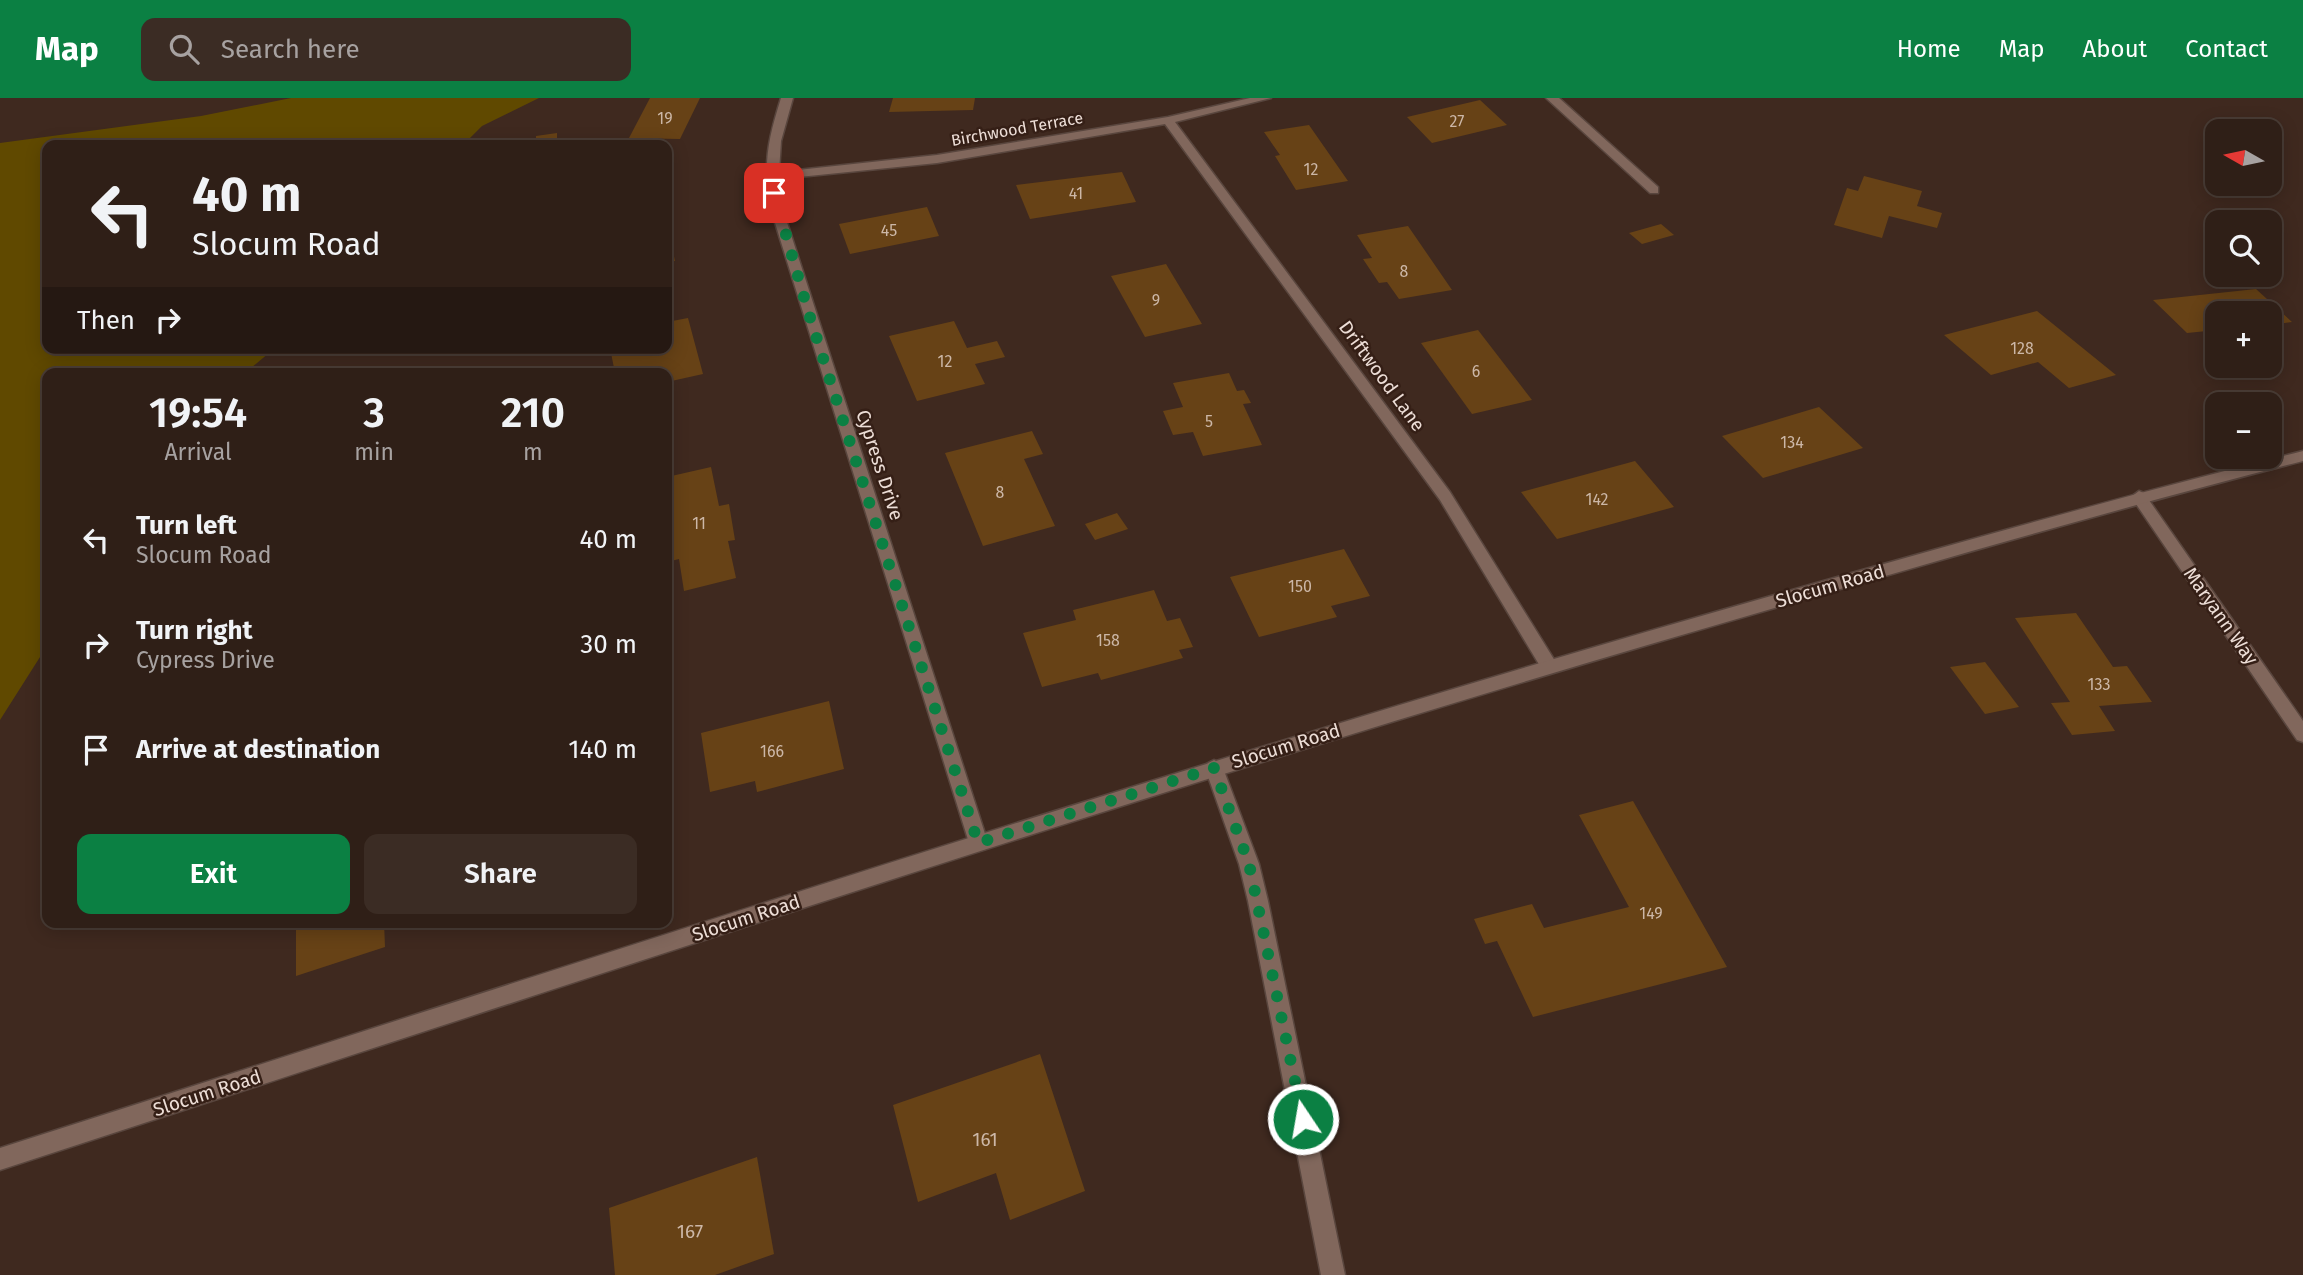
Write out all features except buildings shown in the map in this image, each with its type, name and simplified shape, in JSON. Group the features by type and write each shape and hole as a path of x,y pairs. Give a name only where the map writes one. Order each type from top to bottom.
{"street":[{"name":"Cypress Drive","path":"787,98 772,144 771,176 777,210 978,843"},
{"name":"Birchwood Terrace","path":"771,176 937,159 1168,120 1265,98"},
{"path":"1552,98 1654,191"},
{"name":"Driftwood Lane","path":"1168,120 1445,496 1549,667"},
{"name":"Slocum Road","path":"0,1159 1214,768 1549,667 2139,497 2303,456"},
{"name":"Maryann Way","path":"2139,497 2303,735"},
{"path":"1214,768 1249,864 1258,901 1333,1275"}],"shaded area":[{"path":"291,98 539,98 482,126 468,140 42,140 42,354 268,354 251,368 42,368 42,654 0,720 0,143 201,116"}],"route":[{"path":"774,193 808,311 942,721 978,843 1214,768 1249,864 1303,1119"}]}
